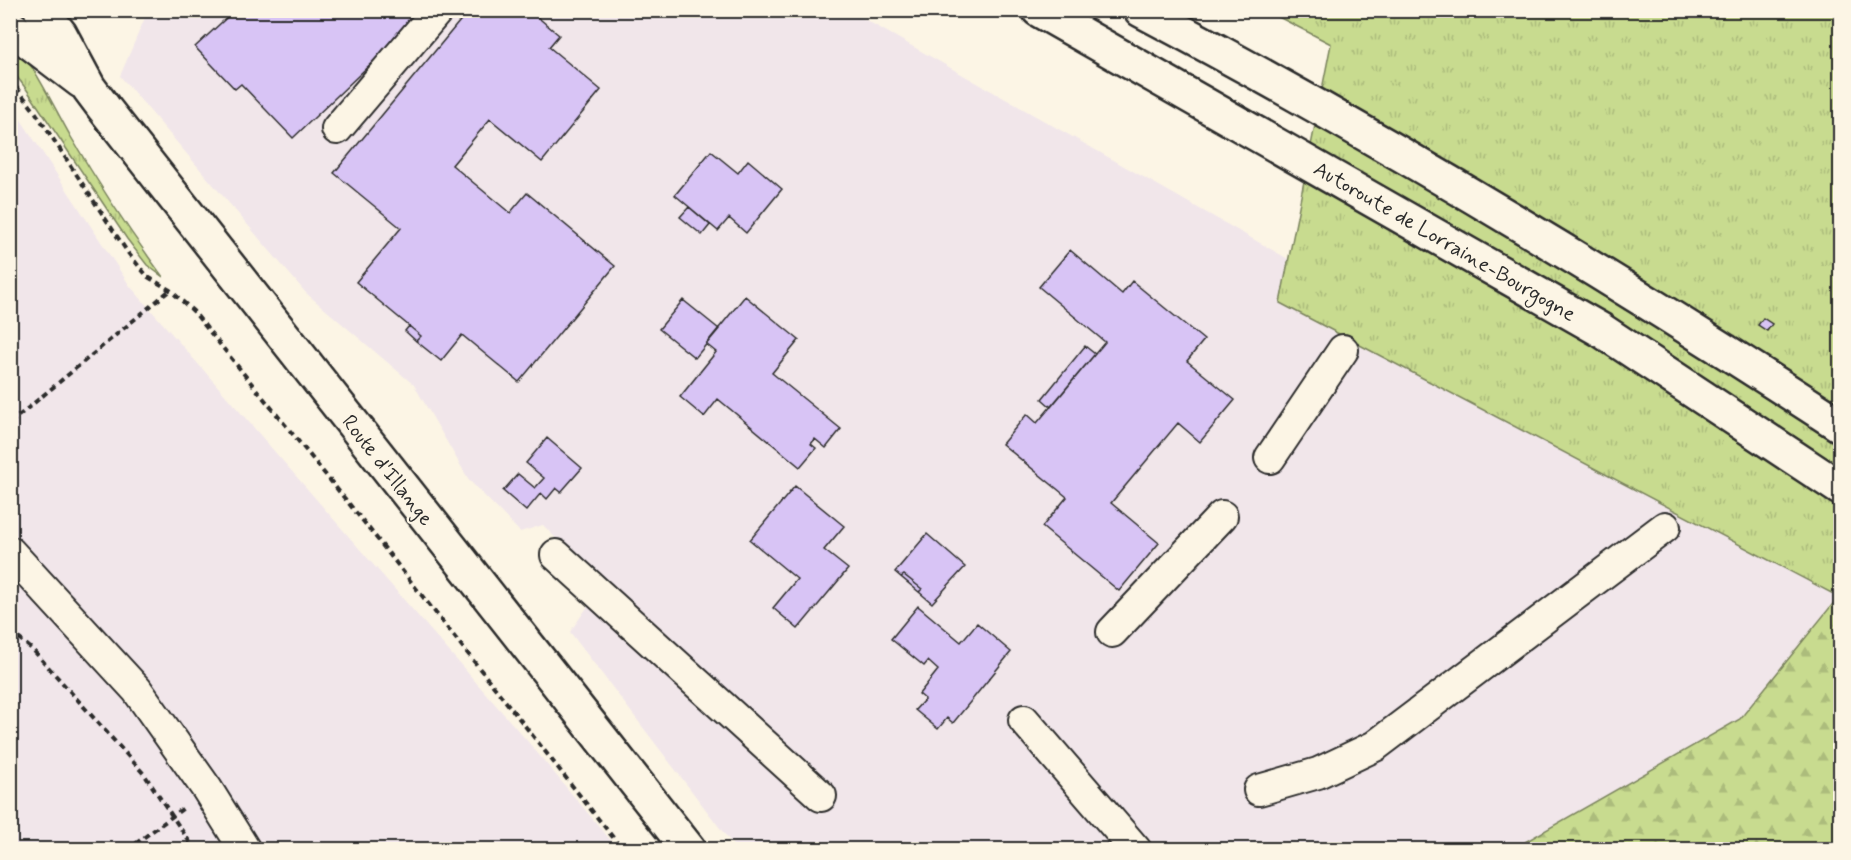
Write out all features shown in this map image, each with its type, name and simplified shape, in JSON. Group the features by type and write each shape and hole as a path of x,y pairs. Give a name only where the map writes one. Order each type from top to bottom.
{"main road":[{"path":"41,10 60,34 89,88"},
{"name":"Autoroute de Lorraine-Bourgogne","path":"1039,10 1601,330 1840,488"},
{"path":"1142,10 1369,135 1624,287 1840,425"},
{"path":"10,27 89,88"},
{"name":"Route d'Illange","path":"89,88 499,611 689,849"}],"lane":[{"path":"337,129 438,10"},
{"path":"1270,458 1343,350"},
{"path":"1112,632 1222,516"},
{"path":"1258,790 1318,773 1375,746 1665,527"},
{"path":"10,552 137,690 207,789 245,849"},
{"path":"556,555 821,796"},
{"path":"1024,720 1136,849"}],"path":[{"path":"10,79 36,113 128,252 148,277 170,290 193,310 623,849"},
{"path":"10,423 170,290"},
{"path":"10,631 33,650 144,774 195,849"},
{"path":"127,849 173,817 207,789"}],"shaded area":[{"path":"145,11 850,11 1336,286 1840,584 1840,745 1625,849 736,849 570,632 602,586 543,525 520,532 469,480 414,385 306,293 120,76 147,13"},
{"path":"10,103 130,286 529,743 618,849 11,849"}],"green space":[{"path":"1267,11 1840,11 1839,597 1280,303 1331,44"},
{"path":"10,38 36,73 104,191 163,277 147,265 127,239 11,69"},
{"path":"1840,595 1840,849 1513,849 1740,719"}],"building":[{"path":"235,10 426,11 293,138 241,84 235,89 195,47"},
{"path":"469,10 529,10 559,35 549,47 601,90 542,162 490,119 452,165 510,213 527,193 615,266 519,382 462,335 441,361 416,341 421,336 356,282 401,228 334,173"},
{"path":"711,151 738,173 748,160 782,189 746,233 729,218 718,231 675,195"},
{"path":"689,207 710,225 702,235 680,217"},
{"path":"1070,250 1122,294 1132,281 1204,340 1187,361 1235,400 1200,442 1178,423 1111,503 1159,543 1119,591 1042,527 1067,497 1002,444 1027,414 1037,423 1105,342 1039,287"},
{"path":"745,296 799,340 772,373 841,429 826,448 815,439 811,444 816,448 800,467 718,399 704,417 680,397 716,352 706,344"},
{"path":"683,300 719,329 695,358 659,329"},
{"path":"1763,318 1772,324 1767,331 1758,325"},
{"path":"409,326 421,336 416,341 405,331"},
{"path":"1085,346 1095,354 1051,407 1042,399"},
{"path":"547,438 582,468 561,492 556,488 547,499 541,493 526,511 503,491 518,474 535,488 544,478 526,463"},
{"path":"795,486 844,526 824,550 848,569 798,629 773,608 797,579 750,540"},
{"path":"927,534 965,567 932,603 919,592 922,589 904,575 901,577 895,572"},
{"path":"904,575 922,589 919,592 901,577"},
{"path":"918,606 961,642 977,623 1011,652 953,723 947,718 938,729 915,710 925,699 919,694 938,670 928,661 924,666 891,639"}]}
